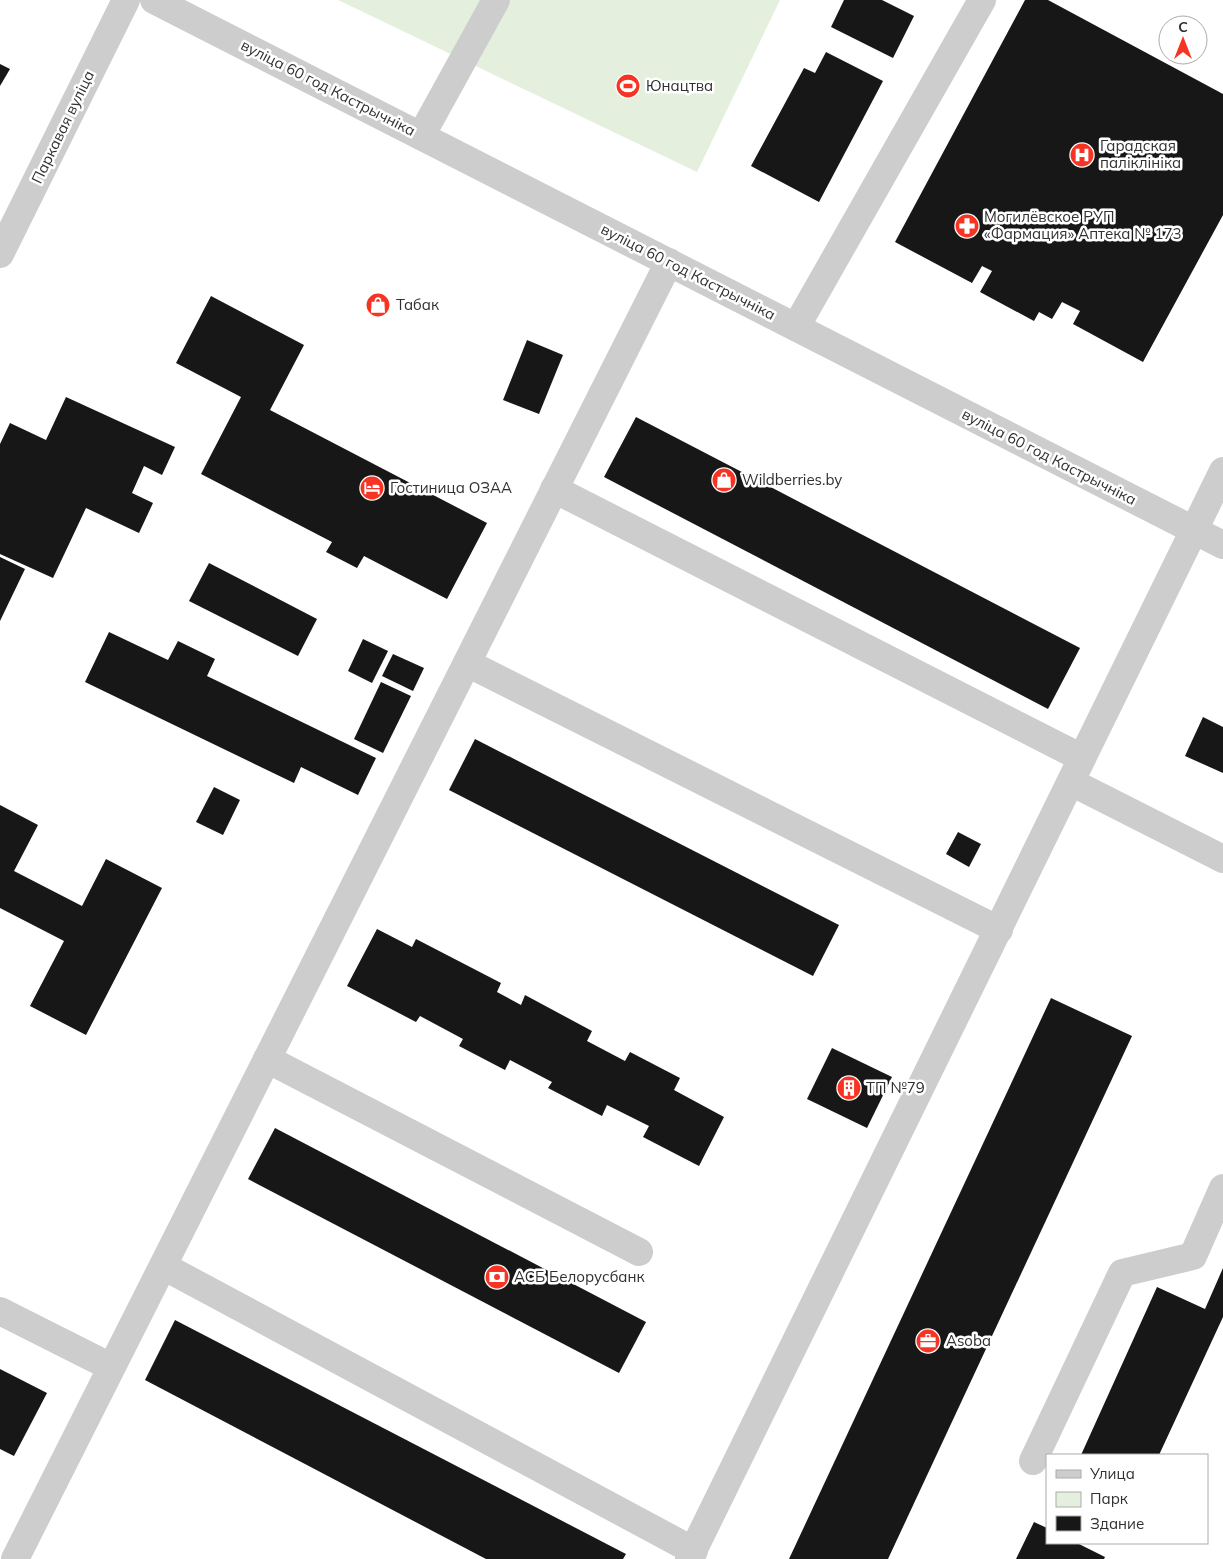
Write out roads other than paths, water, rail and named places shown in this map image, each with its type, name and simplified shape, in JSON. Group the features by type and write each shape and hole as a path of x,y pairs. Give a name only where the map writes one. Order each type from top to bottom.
{"street":[{"name":"Паркавая вуліца","path":"0,254 126,0"},
{"name":"вуліца 60 год Кастрычніка","path":"154,0 1223,545"},
{"path":"421,136 496,0"},
{"path":"796,327 982,0"},
{"path":"15,1559 669,262"},
{"path":"163,1266 691,1555 1223,471"},
{"path":"554,489 1077,770 1223,859"},
{"path":"467,663 999,930"},
{"path":"267,1059 639,1252"},
{"path":"1034,1461 1122,1273 1193,1256 1223,1188"},
{"path":"0,1311 111,1368"}],"place":[{"name":"Юнацтва","path":"628,86"},
{"name":"Гарадская паліклініка","path":"1082,155"},
{"name":"Могилёвское РУП «Фармация» Аптека № 173","path":"967,226"},
{"name":"Табак","path":"378,305"},
{"name":"Wildberries.by","path":"724,480"},
{"name":"Гостиница ОЗАА","path":"372,488"},
{"name":"ТП №79","path":"849,1088"},
{"name":"АСБ Белорусбанк","path":"497,1277"},
{"name":"Asoba","path":"928,1341"}]}
